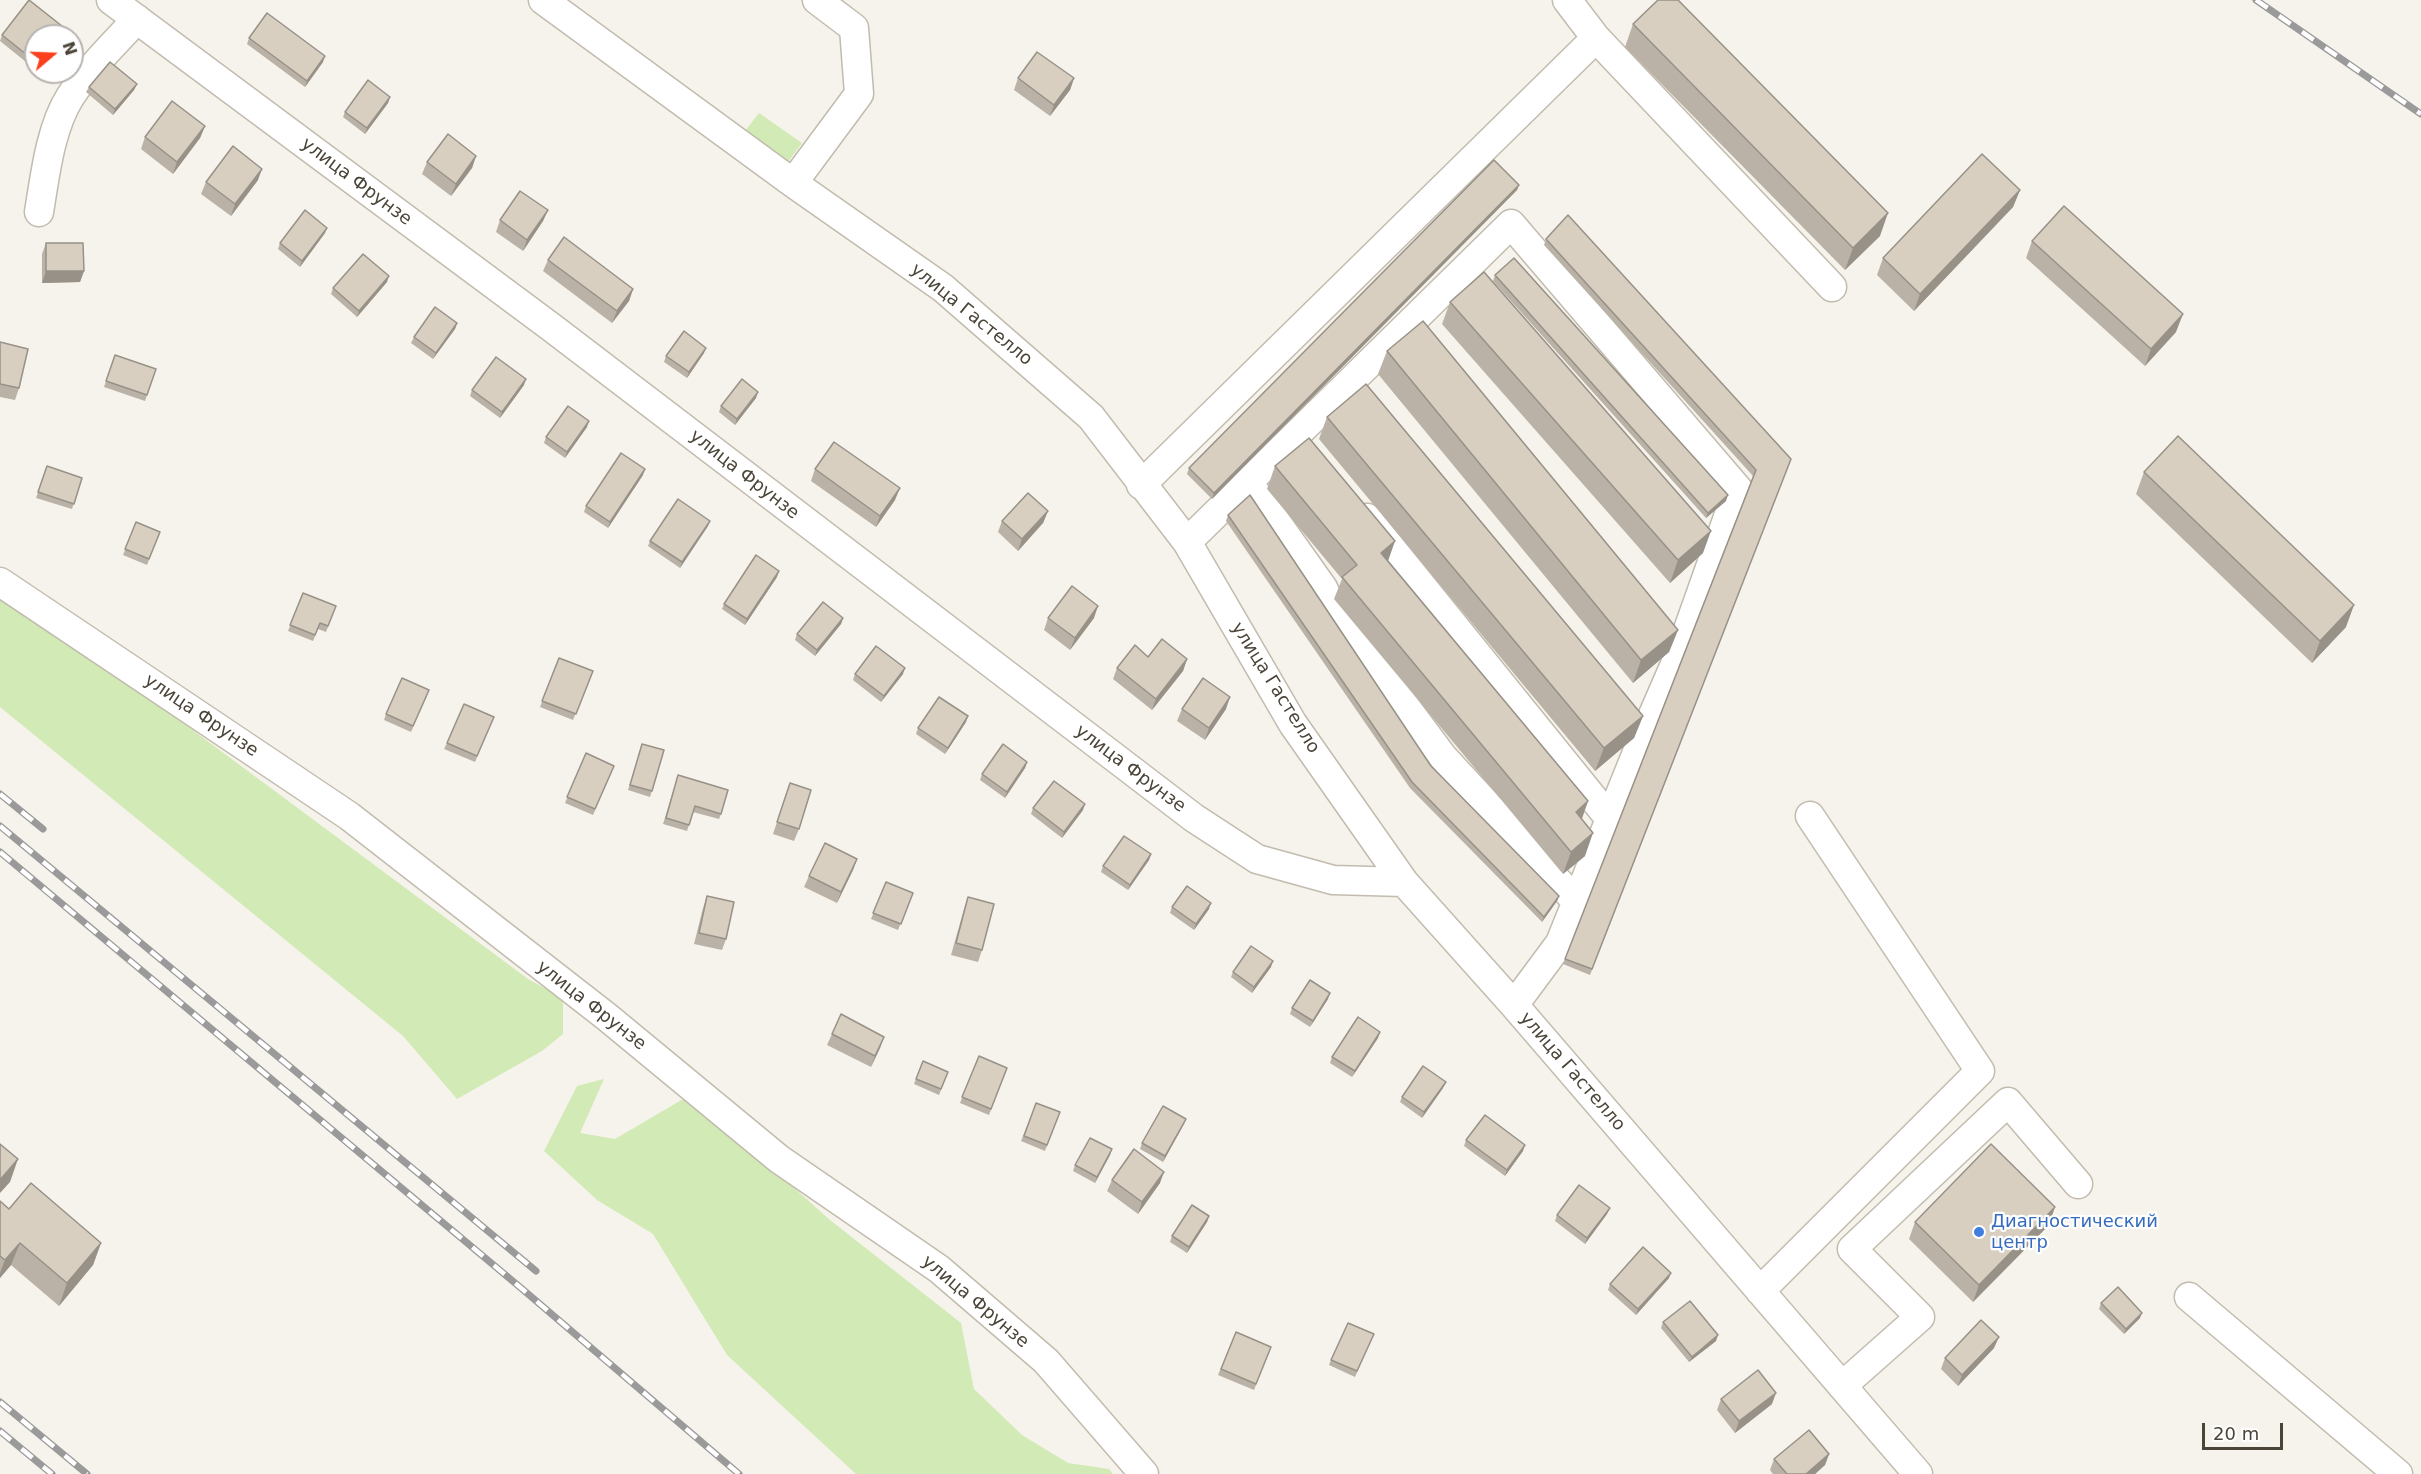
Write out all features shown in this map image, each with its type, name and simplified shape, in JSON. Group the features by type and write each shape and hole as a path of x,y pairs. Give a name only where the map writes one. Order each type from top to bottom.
{"street":[{"name":"улица Фрунзе","path":"111,0 551,327 1194,818 1257,859 1333,880 1404,882"},
{"name":"улица Гастелло","path":"543,0 793,183 943,288 1091,417 1187,542 1293,724 1404,882 1514,1005 1918,1474"},
{"path":"793,183 859,94 854,28 817,0"},
{"path":"1567,0 1596,38 1832,287"},
{"path":"39,213 51,142 69,98 136,19"},
{"path":"1141,485 1596,38"},
{"path":"1187,542 1248,482 1305,442 1362,387 1421,329 1511,224 1738,489 1683,642 1640,717 1610,819 1560,943 1514,1005"},
{"path":"1248,482 1323,588 1333,609 1443,757 1576,902"},
{"path":"1348,495 1610,819"},
{"path":"1693,523 1717,550"},
{"name":"улица Фрунзе","path":"0,582 349,816 607,1017 779,1159 939,1269 1046,1361 1144,1474"},
{"path":"1661,615 1683,642"},
{"path":"1810,816 1980,1071"},
{"path":"1760,1291 1980,1071 1992,1071 2004,1088 2008,1102 2078,1184"},
{"path":"1842,1386 1920,1317 1852,1249 2008,1102"},
{"path":"2189,1297 2398,1474"}],"green space":[{"path":"759,113 802,143 788,162 745,131"},
{"path":"0,595 136,688 528,979 563,998 563,1034 542,1051 457,1099 403,1036 0,707"},
{"path":"604,1079 580,1133 615,1139 690,1095 830,1220 961,1323 974,1389 1022,1435 1068,1463 1109,1469 1113,1474 856,1474 727,1355 653,1234 597,1200 544,1151 577,1086"}],"building":[{"path":"29,0 59,24 24,24 24,52 2,35"},
{"path":"1658,0 1678,0 1888,213 1853,248 1633,24"},
{"path":"267,13 325,56 307,81 249,38"},
{"path":"1037,52 1074,78 1054,105 1018,78"},
{"path":"110,62 137,84 115,109 89,87"},
{"path":"368,80 390,97 367,128 345,112"},
{"path":"172,101 205,126 177,162 145,137"},
{"path":"448,134 476,156 456,184 427,162"},
{"path":"233,146 262,169 235,204 206,182"},
{"path":"1982,154 2020,190 1920,294 1883,258"},
{"path":"1494,160 1519,185 1214,493 1189,468"},
{"path":"520,191 548,210 527,240 500,220"},
{"path":"2064,206 2183,314 2151,349 2032,241"},
{"path":"305,210 327,228 302,261 280,243"},
{"path":"1568,215 1791,459 1592,969 1565,959 1756,470 1546,239"},
{"path":"564,237 633,289 617,311 548,260"},
{"path":"46,243 83,243 84,271 46,271"},
{"path":"363,254 389,276 359,311 333,288"},
{"path":"1514,258 1728,495 1708,513 1495,275"},
{"path":"1484,272 1711,531 1678,560 1450,302"},
{"path":"435,307 457,323 436,353 414,337"},
{"path":"1423,321 1678,630 1641,660 1387,351"},
{"path":"684,331 706,348 689,372 666,356"},
{"path":"0,342 28,349 19,388 0,384"},
{"path":"115,355 156,369 147,395 106,381"},
{"path":"496,357 526,379 502,412 472,390"},
{"path":"742,379 758,392 737,419 721,406"},
{"path":"1366,384 1643,716 1604,748 1327,417"},
{"path":"568,406 589,421 567,452 546,437"},
{"path":"2178,436 2354,605 2320,641 2144,472"},
{"path":"1309,438 1395,541 1381,553 1588,801 1576,812 1593,833 1571,852 1342,577 1357,565 1275,466"},
{"path":"834,442 900,488 880,516 815,469"},
{"path":"621,453 645,469 610,522 586,506"},
{"path":"47,466 82,478 74,504 38,492"},
{"path":"1028,493 1048,511 1022,539 1002,521"},
{"path":"1250,495 1431,766 1559,896 1544,917 1412,782 1228,515"},
{"path":"678,499 710,521 682,562 650,541"},
{"path":"136,522 160,532 149,559 125,549"},
{"path":"756,555 779,571 747,619 724,604"},
{"path":"1072,586 1098,606 1075,638 1048,618"},
{"path":"303,593 336,606 328,626 320,623 315,635 290,625"},
{"path":"823,602 843,618 817,650 797,634"},
{"path":"1162,639 1187,659 1156,699 1117,668 1135,645 1148,657"},
{"path":"876,646 905,668 884,696 855,674"},
{"path":"559,658 593,671 576,714 542,701"},
{"path":"402,678 429,690 413,726 386,714"},
{"path":"1203,678 1230,697 1209,728 1182,709"},
{"path":"939,697 968,716 948,748 918,728"},
{"path":"464,704 494,717 477,756 447,743"},
{"path":"642,744 664,750 652,791 630,785"},
{"path":"1003,744 1027,762 1007,792 982,774"},
{"path":"586,753 614,766 595,809 567,797"},
{"path":"678,775 728,790 721,814 695,806 689,825 666,818"},
{"path":"1054,781 1085,804 1064,832 1033,808"},
{"path":"790,783 811,790 799,829 777,822"},
{"path":"1124,836 1151,854 1130,885 1103,866"},
{"path":"825,843 857,859 841,892 809,876"},
{"path":"886,882 913,893 901,924 873,913"},
{"path":"1187,886 1211,903 1196,924 1172,907"},
{"path":"707,896 734,902 726,939 699,933"},
{"path":"968,897 994,904 982,950 956,943"},
{"path":"1251,946 1273,961 1254,987 1233,972"},
{"path":"1310,980 1330,993 1313,1021 1292,1008"},
{"path":"841,1014 884,1037 875,1056 832,1034"},
{"path":"1358,1017 1380,1032 1355,1071 1332,1057"},
{"path":"979,1056 1007,1068 991,1109 962,1097"},
{"path":"923,1061 948,1072 941,1089 916,1079"},
{"path":"1423,1066 1446,1082 1424,1112 1402,1097"},
{"path":"1036,1103 1060,1112 1047,1145 1024,1136"},
{"path":"1163,1106 1186,1119 1165,1156 1142,1143"},
{"path":"1485,1115 1525,1145 1507,1170 1466,1140"},
{"path":"1090,1138 1112,1149 1097,1177 1075,1165"},
{"path":"0,1144 18,1159 0,1180"},
{"name":"Диагностический центр","path":"1991,1144 2055,1207 1979,1285 1915,1222"},
{"path":"1134,1149 1164,1172 1142,1202 1112,1180"},
{"path":"31,1183 101,1243 67,1283 20,1243 5,1260 0,1256 0,1201 9,1209"},
{"path":"1579,1185 1610,1208 1587,1238 1557,1215"},
{"path":"1192,1205 1209,1216 1189,1247 1172,1236"},
{"path":"1643,1247 1671,1273 1638,1309 1610,1284"},
{"path":"2118,1287 2142,1313 2126,1329 2101,1303"},
{"path":"1690,1301 1718,1335 1692,1357 1663,1322"},
{"path":"1981,1320 1999,1337 1962,1375 1945,1358"},
{"path":"1348,1323 1374,1334 1357,1371 1331,1360"},
{"path":"1236,1332 1271,1347 1256,1384 1221,1369"},
{"path":"1758,1370 1776,1393 1739,1421 1721,1399"},
{"path":"1809,1430 1829,1454 1806,1474 1787,1474 1774,1459"}],"railway":[{"path":"2256,0 2421,114"},
{"path":"0,794 43,829"},
{"path":"0,826 536,1271"},
{"path":"0,852 521,1288 739,1474"},
{"path":"0,1402 87,1474"},
{"path":"0,1431 52,1474"}],"place":[{"name":"Диагностический центр","path":"1979,1232"}]}
